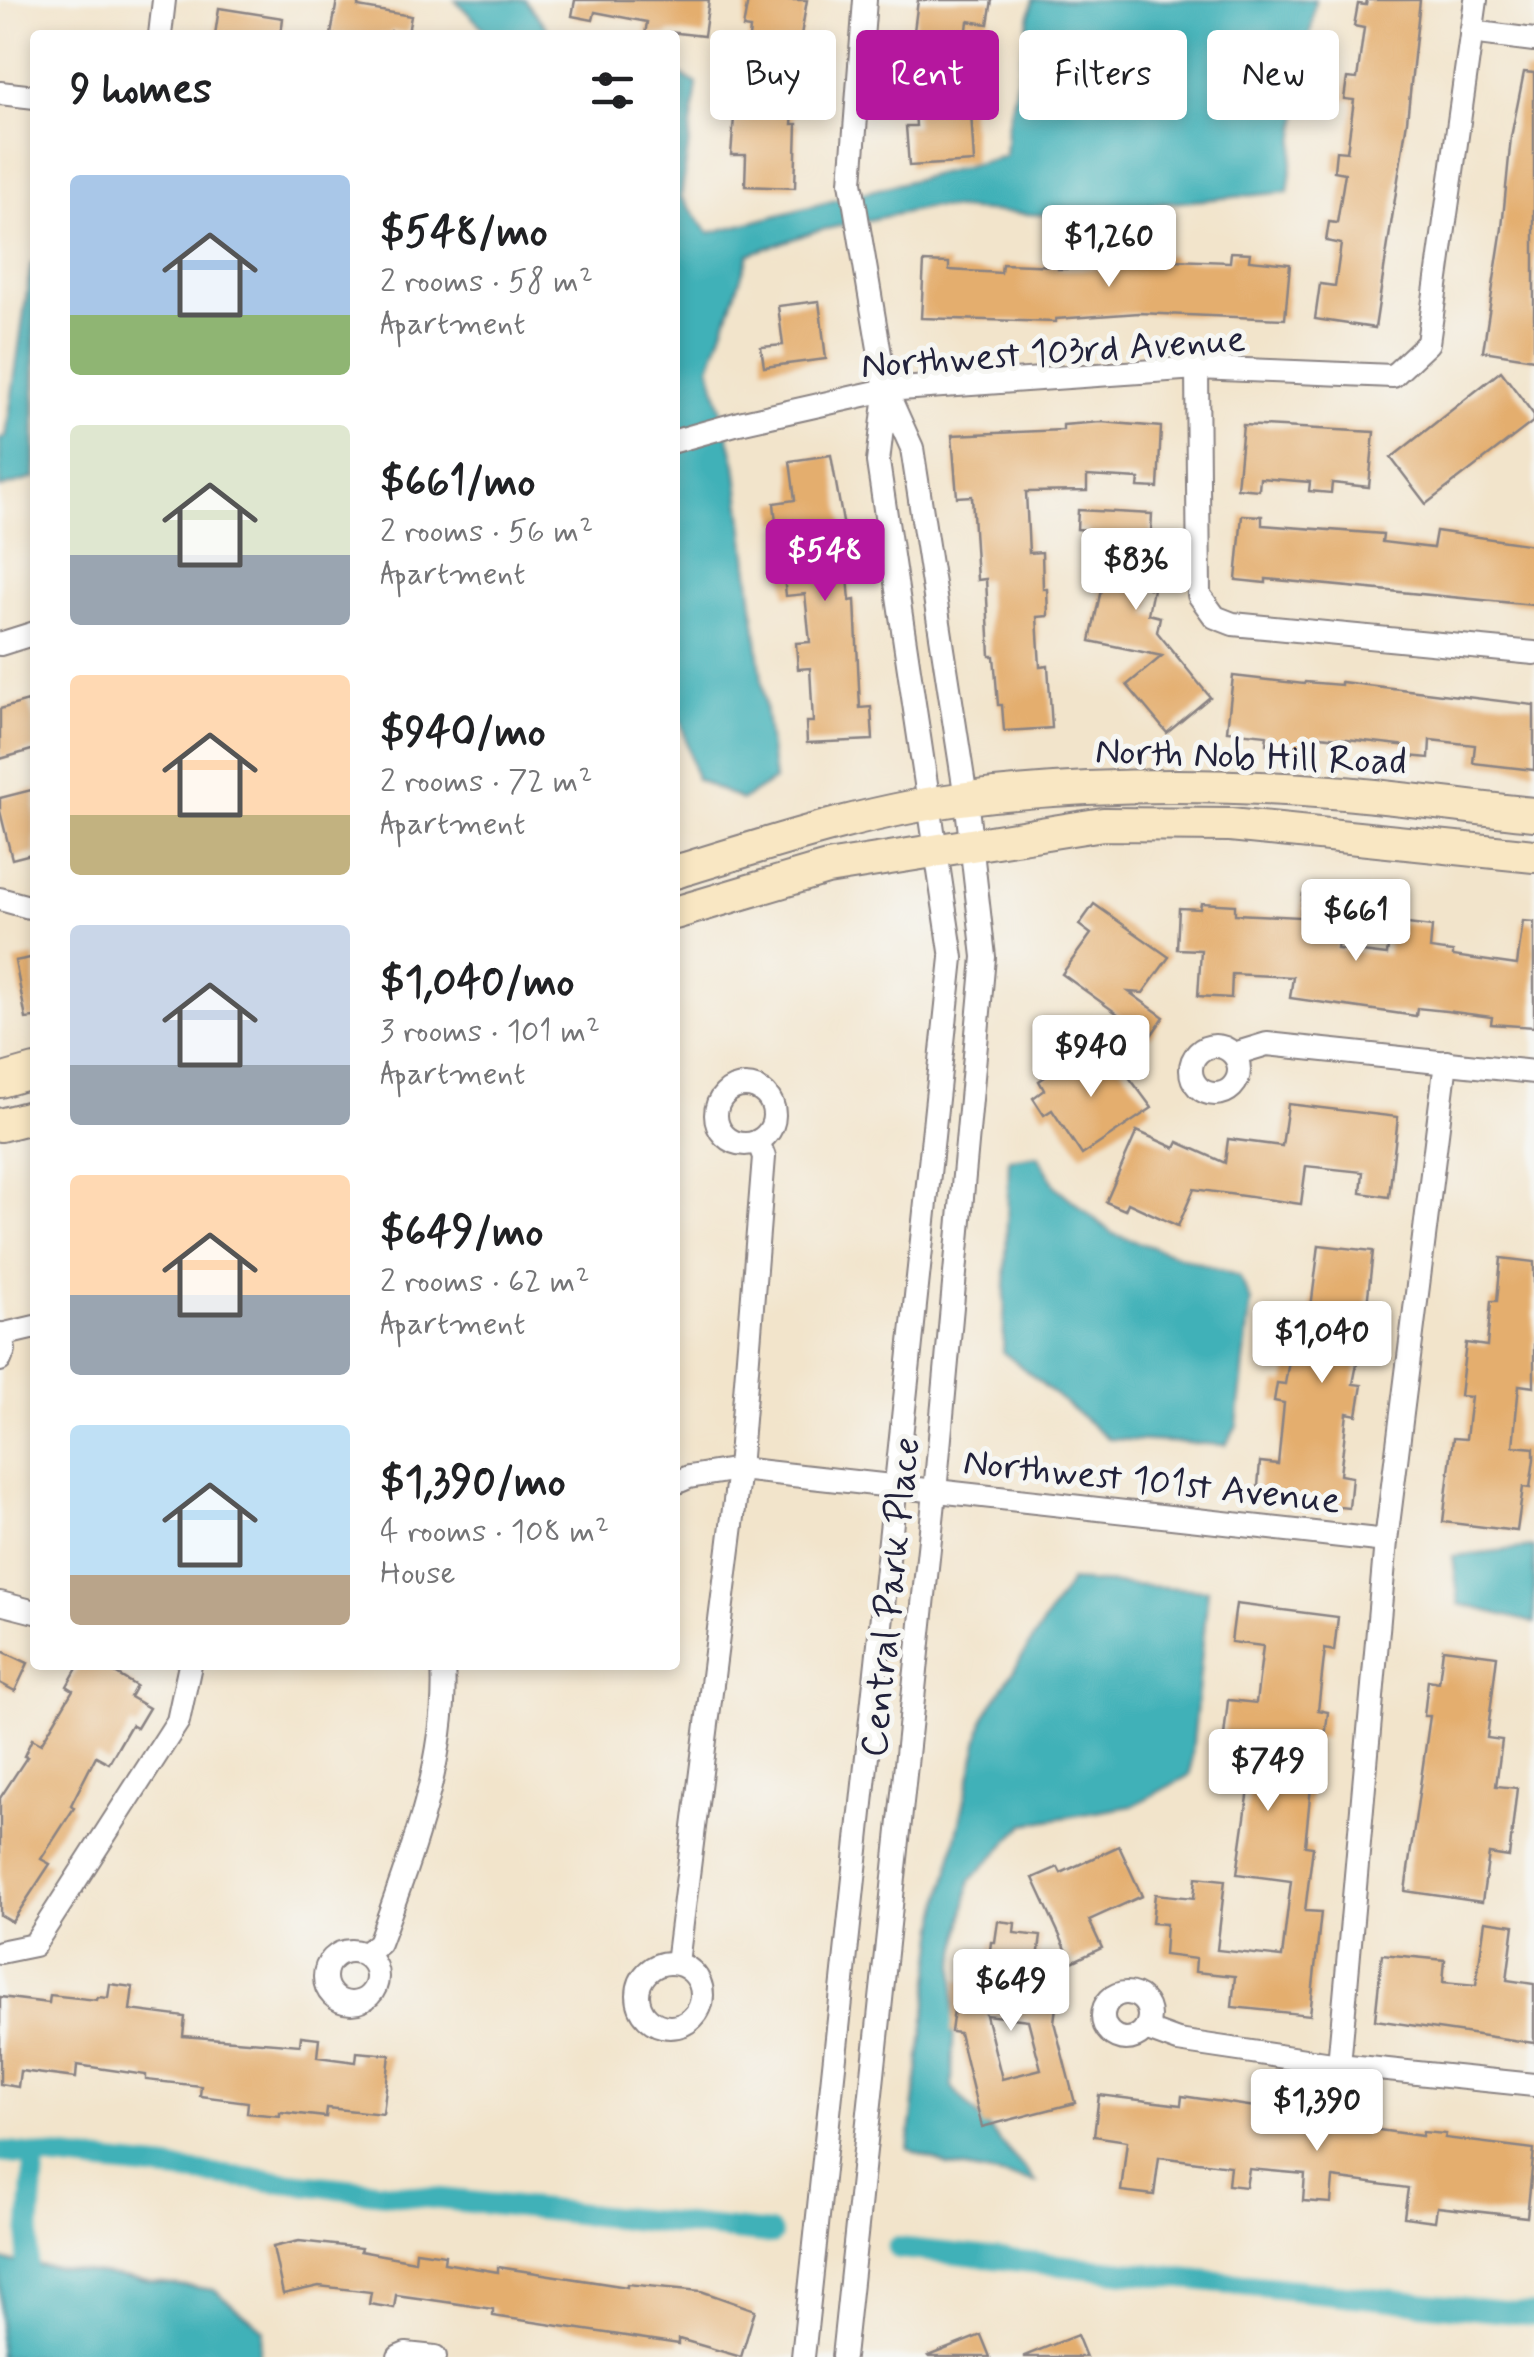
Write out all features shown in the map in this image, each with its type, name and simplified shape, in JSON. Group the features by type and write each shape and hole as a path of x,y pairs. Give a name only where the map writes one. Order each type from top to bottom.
{"main road":[{"name":"North Nob Hill Road","path":"680,870 824,826 930,804 1101,786 1201,785 1333,792 1534,814"},
{"name":"North Nob Hill Road","path":"680,912 827,868 1102,824 1230,825 1534,856"},
{"path":"0,1081 30,1072"},
{"path":"0,1125 30,1117"}],"street":[{"path":"161,30 164,0"},
{"path":"866,0 851,182 886,390"},
{"path":"1476,0 1472,32 1534,40"},
{"name":"Northwest 103rd Avenue","path":"680,440 886,390 1197,368 1393,376 1428,343 1472,32"},
{"path":"0,93 30,96"},
{"path":"1197,368 1199,595 1215,617 1233,624 1534,653"},
{"name":"Central Park Place","path":"843,2357 936,1492 984,957 966,798 912,448 886,390"},
{"name":"Central Park Place","path":"803,2357 952,958 878,462 886,390"},
{"path":"0,644 30,635"},
{"path":"0,899 30,906"},
{"path":"1234,1054 1267,1044 1534,1072"},
{"path":"1338,2065 1386,1540 1446,1062"},
{"path":"677,1963 739,1469 764,1157 758,1141"},
{"path":"0,1360 4,1350 0,1335 30,1328"},
{"name":"Northwest 101st Avenue","path":"680,1480 739,1469 1386,1540"},
{"path":"0,1603 30,1611"},
{"path":"0,1952 34,1945 178,1721 189,1670"},
{"path":"364,1954 380,1943 424,1813 445,1694 443,1670"},
{"path":"1145,2029 1178,2041 1338,2065 1534,2085"},
{"path":"399,2357 435,2357"}],"water":[{"path":"455,0 525,0 548,30 485,30"},
{"path":"1033,0 1315,0 1311,30 1207,30 1207,120 1298,120 1288,192 1041,215 931,207 816,231 749,254 710,367 736,464 774,780 742,800 696,779 680,717 680,74 697,84 681,197 709,233 1005,156 1019,68 1019,120 1187,120 1187,30 1027,30"},
{"path":"30,271 30,479 0,488 0,439 6,437"},
{"path":"1038,1155 1056,1187 1113,1234 1239,1276 1251,1301 1237,1425 1226,1445 1109,1439 1003,1352 1009,1159"},
{"path":"1534,1547 1534,1623 1459,1604 1453,1556"},
{"path":"1070,1581 1208,1590 1190,1775 1132,1806 1025,1824 970,1881 955,1965 952,2087 1036,2182 948,2166 908,2149 939,1912 984,1717"},
{"path":"0,2260 214,2290 263,2329 259,2357 0,2357"}],"building":[{"path":"337,0 359,0 358,7 411,16 409,30 332,30"},
{"path":"575,0 709,0 704,36 680,33 680,30 646,30 647,22 595,12 593,20 572,16"},
{"path":"748,0 807,0 802,30 743,28"},
{"path":"918,0 992,0 988,24 968,21 967,30 914,30"},
{"path":"1367,0 1420,0 1407,121 1375,328 1315,319 1320,284 1335,286 1341,244 1326,241 1329,222 1337,223 1345,173 1334,171 1336,151 1347,152 1354,100 1344,99 1347,78 1357,79 1364,28 1354,26 1358,4 1366,5"},
{"path":"219,8 283,18 282,30 216,30"},
{"path":"1524,72 1534,73 1534,359 1483,351 1511,137"},
{"path":"734,120 792,120 792,124 797,124 795,188 745,186 746,155 731,155"},
{"path":"916,120 971,120 974,162 909,166 906,126 916,126"},
{"path":"1231,252 1250,253 1249,260 1290,264 1285,319 1139,313 1056,322 921,318 924,262 949,263 949,270 1001,273 1002,264 1107,268 1107,256 1173,255 1173,260 1230,262"},
{"path":"819,301 826,359 764,367 761,347 783,345 778,306"},
{"path":"1501,371 1534,415 1534,421 1426,504 1391,458"},
{"path":"1101,422 1161,427 1158,488 1138,487 1139,479 1087,476 1087,491 1026,492 1029,553 1042,552 1043,589 1047,589 1048,616 1037,617 1040,667 1048,666 1052,728 1004,731 994,656 990,656 986,579 977,580 972,496 957,497 952,435 1063,430 1063,425"},
{"path":"1243,425 1374,432 1369,487 1332,483 1331,493 1309,491 1310,482 1260,478 1259,490 1237,488"},
{"path":"831,455 844,528 850,601 855,600 860,708 871,707 873,740 807,743 806,722 813,722 810,668 798,669 796,643 810,642 805,594 786,596 783,566 798,564 794,520 776,523 774,503 795,500 790,461"},
{"path":"1078,510 1152,514 1148,588 1153,589 1148,614 1160,617 1157,632 1210,697 1167,733 1127,685 1162,656 1090,641 1105,571 1086,570 1088,530 1077,529"},
{"path":"1242,515 1262,516 1262,525 1383,534 1382,542 1433,548 1436,531 1534,545 1534,605 1266,579 1266,583 1236,580"},
{"path":"1233,676 1304,684 1341,682 1534,705 1534,770 1473,763 1475,745 1430,740 1429,758 1408,756 1409,746 1320,736 1319,747 1266,744 1267,735 1227,731"},
{"path":"28,701 30,750 0,759 0,709"},
{"path":"30,790 30,854 12,859 0,798"},
{"path":"1303,894 1343,899 1337,949 1387,955 1391,922 1432,927 1430,949 1517,965 1523,921 1534,922 1534,1027 1491,1024 1492,1017 1446,1011 1417,1008 1416,1016 1290,998 1293,977 1232,974 1231,998 1198,996 1201,950 1177,949 1179,908 1200,909 1201,903 1235,905 1235,914 1300,917"},
{"path":"1094,904 1169,957 1143,993 1129,992 1164,1017 1150,1037 1062,974 1091,934 1079,925"},
{"path":"30,958 30,1019 26,1019 15,961"},
{"path":"1111,1053 1152,1108 1082,1155 1052,1110 1044,1115 1033,1098 1044,1090 1039,1081 1076,1056 1085,1070"},
{"path":"1288,1104 1398,1117 1389,1197 1361,1193 1363,1172 1306,1166 1301,1204 1194,1189 1178,1226 1128,1203 1125,1210 1106,1202 1137,1131 1175,1148 1178,1142 1225,1163 1228,1139 1282,1146"},
{"path":"1319,1245 1373,1251 1353,1384 1362,1385 1357,1415 1347,1413 1340,1475 1352,1477 1349,1508 1257,1499 1260,1462 1278,1464 1284,1403 1274,1401 1277,1383 1285,1384 1293,1337 1307,1339"},
{"path":"1501,1258 1534,1262 1534,1387 1519,1385 1513,1446 1534,1448 1534,1459 1530,1488 1523,1487 1517,1531 1443,1522 1453,1438 1466,1439 1471,1397 1460,1396 1466,1343 1487,1346 1491,1301 1497,1301"},
{"path":"1236,1604 1338,1617 1334,1651 1325,1649 1318,1710 1328,1712 1325,1738 1316,1737 1305,1846 1313,1847 1305,1911 1321,1912 1310,2015 1232,2007 1235,1976 1195,1972 1196,1959 1164,1955 1166,1924 1152,1923 1155,1894 1194,1898 1196,1877 1225,1880 1217,1950 1282,1957 1291,1881 1237,1874 1256,1740 1224,1736 1228,1700 1256,1703 1263,1646 1231,1642"},
{"path":"1443,1649 1497,1656 1487,1738 1502,1740 1496,1786 1517,1788 1509,1857 1489,1854 1482,1902 1405,1891 1430,1716 1424,1716 1428,1680 1439,1682"},
{"path":"0,1650 28,1663 15,1691 0,1683"},
{"path":"76,1670 110,1670 136,1686 130,1697 149,1708 137,1728 131,1725 109,1763 96,1756 71,1805 74,1808 41,1859 50,1864 12,1922 0,1915 0,1798 27,1757 24,1756 32,1739 41,1744 73,1690 67,1686"},
{"path":"1119,1846 1142,1896 1089,1920 1102,1948 1072,1962 1033,1878 1058,1867 1061,1873"},
{"path":"998,1921 1015,1923 1014,1933 1041,1936 1034,1989 1058,1992 1054,2022 1075,2103 982,2127 959,2033 951,2032 958,1980 986,1983 991,1942 995,1942","holes":["986,2015 1028,2020 1041,2069 1002,2079"]},
{"path":"1485,1921 1514,1925 1507,1980 1534,1984 1534,2043 1375,2020 1382,1954 1445,1960 1443,1982 1476,1985"},
{"path":"110,1984 133,1987 130,2010 185,2017 183,2036 300,2045 301,2036 319,2038 317,2057 356,2062 357,2052 390,2055 383,2114 327,2108 326,2117 247,2113 248,2102 200,2096 201,2086 146,2080 146,2075 77,2065 76,2078 20,2071 18,2087 0,2084 0,1997 49,2003 50,1995 97,2000 108,1998"},
{"path":"1099,2095 1181,2105 1182,2096 1351,2116 1350,2126 1422,2136 1423,2132 1446,2134 1445,2138 1534,2149 1527,2217 1437,2207 1435,2221 1404,2217 1408,2188 1333,2178 1331,2203 1303,2201 1305,2174 1249,2169 1246,2187 1228,2185 1230,2166 1159,2157 1154,2195 1121,2191 1127,2141 1094,2136"},
{"path":"299,2241 361,2248 360,2251 415,2261 416,2251 445,2255 444,2263 498,2272 498,2267 627,2287 701,2291 755,2310 741,2357 679,2339 679,2344 493,2316 493,2309 396,2295 394,2308 369,2304 371,2292 319,2286 283,2294 273,2247"},
{"path":"981,2335 990,2357 928,2356"},
{"path":"1077,2335 1086,2357 1024,2357 1024,2356"}],"waterway":[{"path":"0,2152 771,2234"},
{"path":"27,2263 35,2156"},
{"path":"898,2248 1534,2315"}]}
